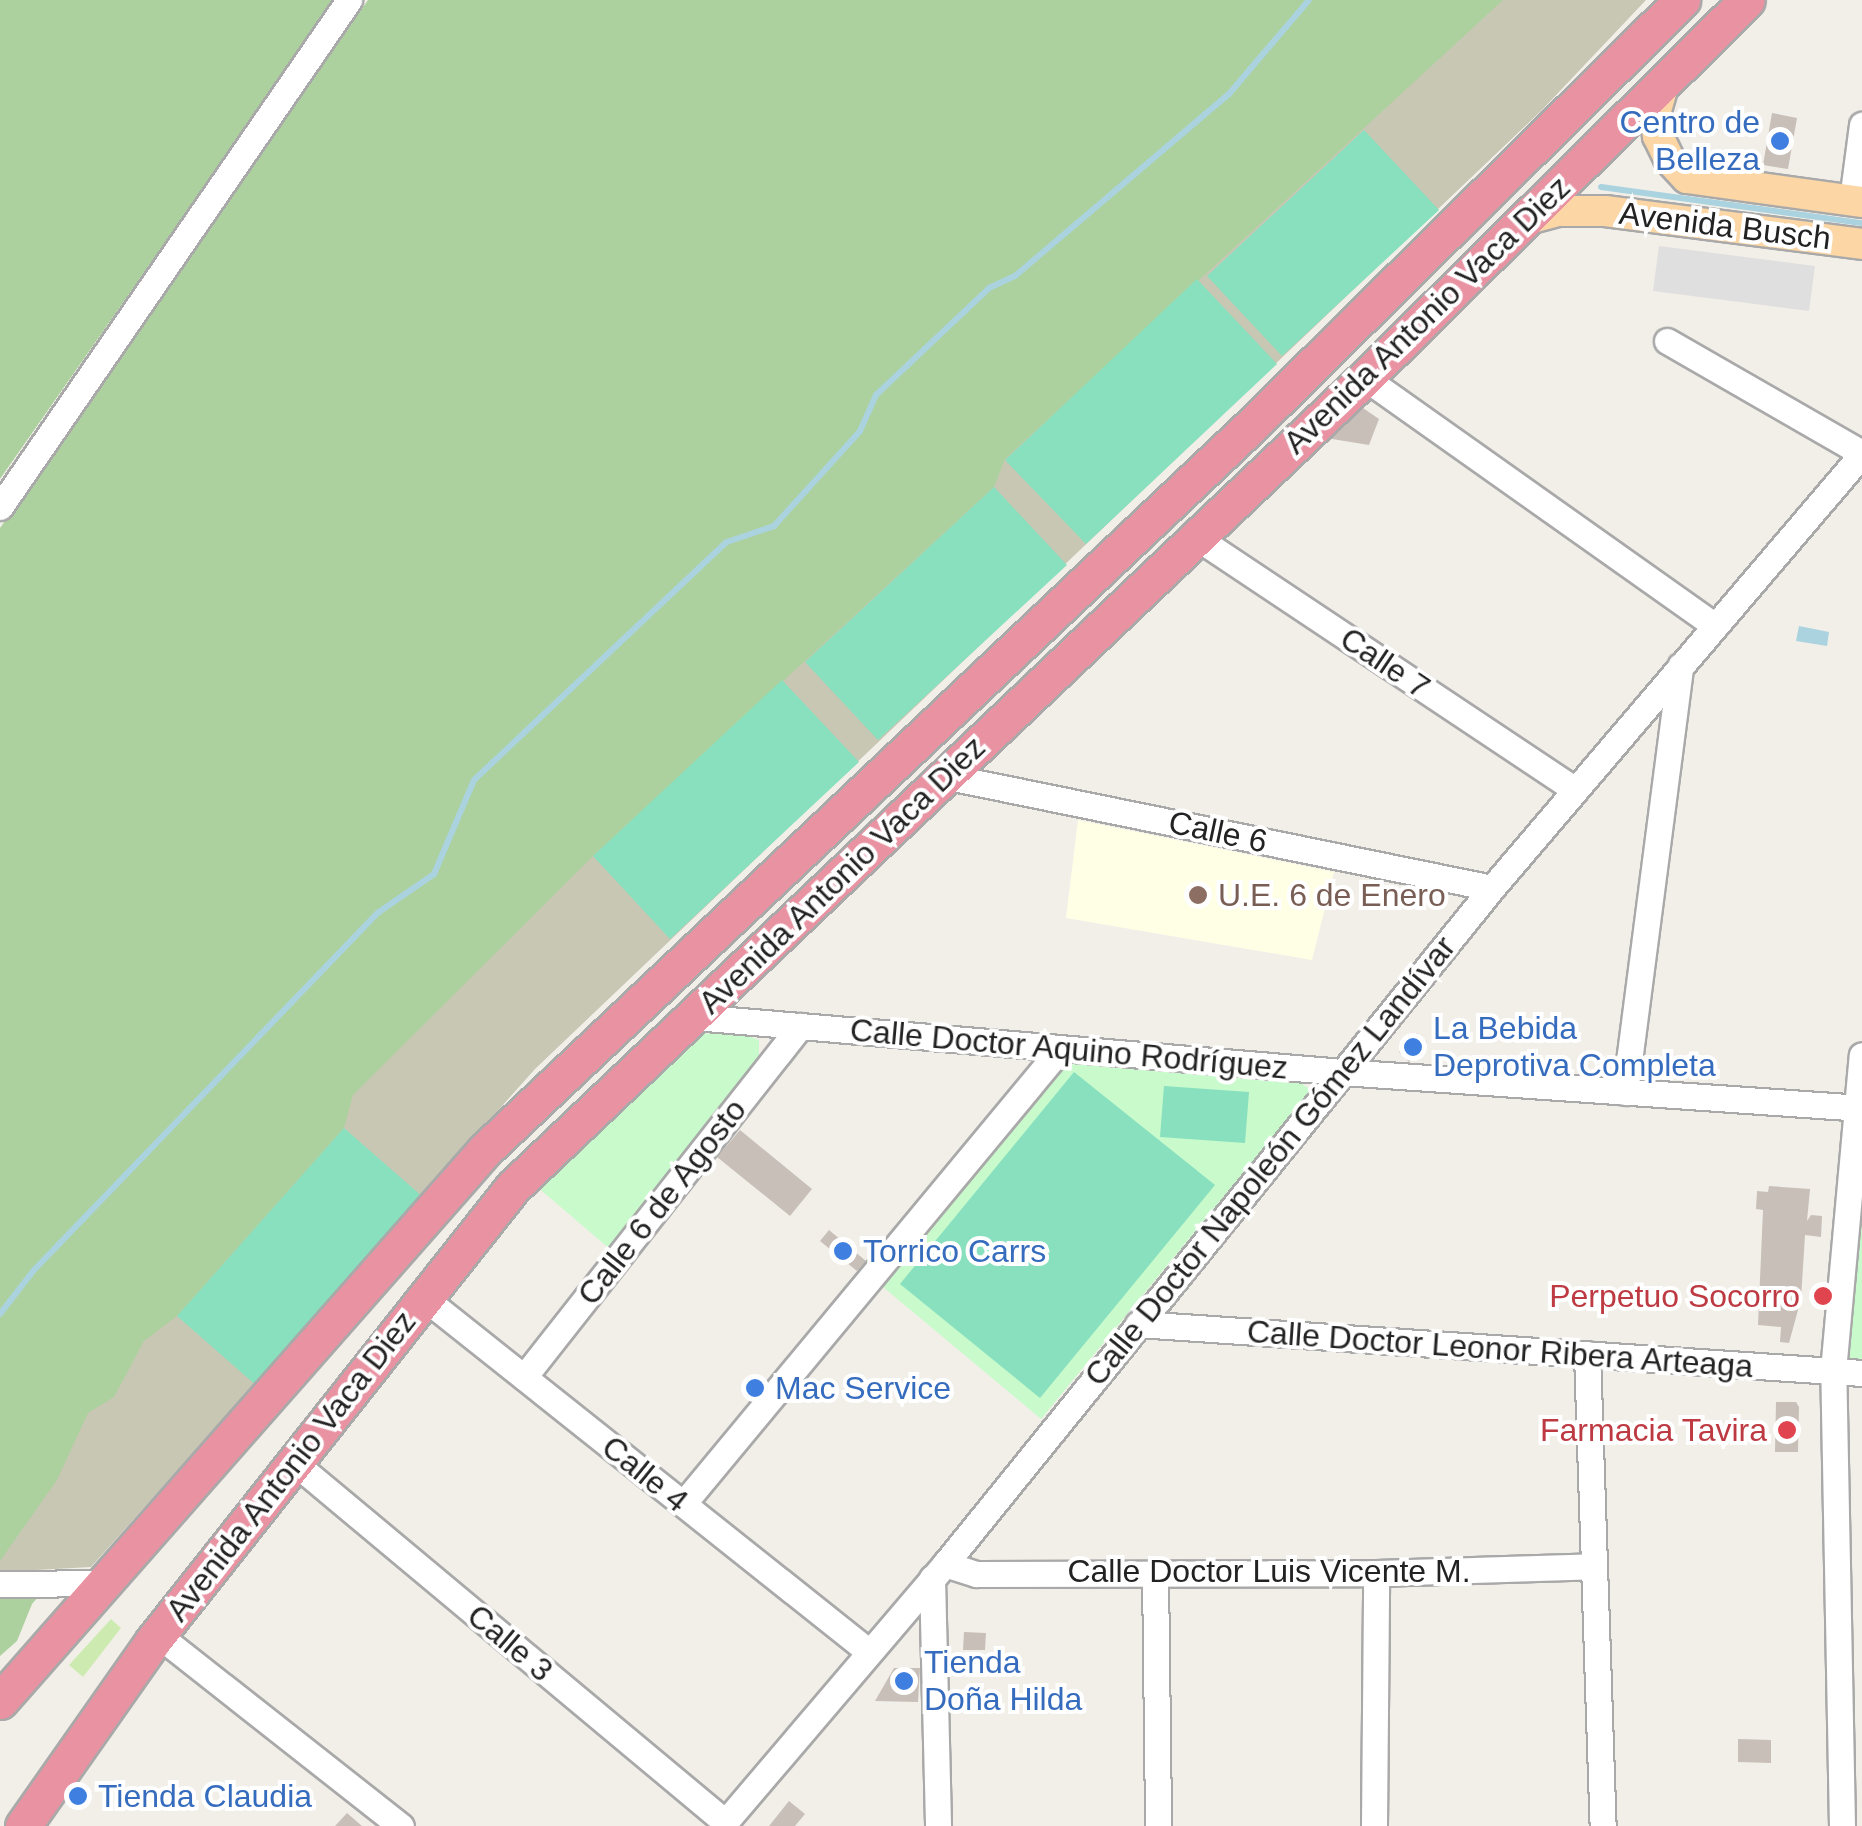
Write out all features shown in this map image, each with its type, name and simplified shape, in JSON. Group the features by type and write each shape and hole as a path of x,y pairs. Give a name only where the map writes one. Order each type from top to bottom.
{"highway":[{"name":"Avenida Antonio Vaca Diez","path":"0,1701 485,1150 1252,425 1682,0"},
{"name":"Avenida Antonio Vaca Diez","path":"37,1821 158,1635 513,1187 1365,378 1747,0"},
{"path":"1196,537 1179,523 1178,511 1246,445 1252,425"}],"main road":[{"name":"Avenida Busch","path":"1663,86 1656,110 1658,136 1669,160 1687,178 1857,201"},
{"name":"Avenida Busch","path":"1528,218 1557,210 1605,210 1862,244"}],"street":[{"path":"0,507 349,0"},
{"path":"1857,201 1862,125"},
{"path":"1667,341 1862,453"},
{"path":"1365,378 1714,626"},
{"name":"Calle Doctor Napoleón Gómez Landívar","path":"723,1824 938,1571 1492,888 1862,453"},
{"name":"Calle 7","path":"1196,537 1575,790"},
{"path":"1625,1092 1680,664"},
{"name":"Calle 6","path":"944,776 1492,888"},
{"name":"Calle Doctor Aquino Rodríguez","path":"694,1017 1342,1072 1858,1108"},
{"name":"Calle 6 de Agosto","path":"524,1377 800,1026"},
{"path":"683,1504 1061,1048"},
{"path":"1842,1826 1833,1371 1862,1055"},
{"name":"Calle 4","path":"423,1296 868,1650"},
{"name":"Calle Doctor Leonor Ribera Arteaga","path":"1138,1324 1862,1373"},
{"path":"1586,1354 1603,1826"},
{"name":"Calle 3","path":"296,1464 723,1824"},
{"name":"Calle Doctor Luis Vicente M.","path":"938,1571 1376,1573 1594,1566"},
{"path":"938,1571 938,1826"},
{"path":"1155,1572 1158,1826"},
{"path":"1374,1826 1376,1573"},
{"path":"0,1584 106,1583"},
{"path":"158,1635 400,1826"}],"shaded area":[{"path":"1465,0 1646,0 1541,111 535,1069 91,1567 0,1572 0,1545 52,1422 329,1080"},
{"path":"1659,246 1815,266 1809,311 1653,291"},
{"name":"U.E. 6 de Enero","path":"1078,820 1334,872 1312,960 1066,918"}],"green space":[{"path":"0,0 334,0 0,479"},
{"path":"368,0 1503,0 1005,459 994,487 593,856 353,1095 344,1128 177,1316 144,1341 114,1397 88,1413 57,1480 0,1561 0,528"},
{"path":"1364,130 1439,210 1282,356 1207,276"},
{"path":"1197,279 1277,364 1086,544 1005,460"},
{"path":"994,487 1067,565 878,740 805,662"},
{"path":"782,680 859,762 670,939 593,856"},
{"path":"737,1032 759,1040 759,1055 611,1250 536,1186 700,1034"},
{"path":"1077,1062 1290,1076 1311,1090 1041,1419 883,1287 1058,1071"},
{"path":"1074,1072 1215,1185 1040,1398 900,1284"},
{"path":"1164,1086 1249,1092 1245,1143 1160,1137"},
{"path":"344,1128 424,1198 257,1386 177,1316"},
{"path":"1862,1131 1862,1361 1851,1360 1842,1352"},
{"path":"44,1590 32,1604 17,1641 0,1656 0,1598 4,1593"},
{"path":"111,1619 121,1628 83,1677 69,1665"}],"water":[{"path":"1799,626 1829,632 1827,646 1796,641"}],"building":[{"name":"Centro de Belleza","path":"1772,113 1797,118 1788,169 1763,165"},
{"path":"1363,408 1379,419 1369,445 1326,438"},
{"name":"La Bebida Deprotiva Completa","path":"1417,1033 1427,1042 1409,1062 1399,1052"},
{"path":"740,1130 812,1189 790,1216 717,1157"},
{"path":"1769,1186 1810,1189 1807,1221 1811,1215 1822,1216 1821,1237 1805,1235 1801,1299 1789,1343 1780,1342 1781,1327 1758,1325 1763,1210 1756,1209 1757,1191 1768,1192"},
{"name":"Torrico Carrs","path":"829,1230 866,1261 857,1271 820,1241"},
{"name":"Mac Service","path":"754,1375 766,1385 755,1400 743,1391"},
{"name":"Farmacia Tavira","path":"1776,1402 1796,1402 1799,1407 1798,1452 1775,1452"},
{"path":"964,1632 986,1633 985,1650 963,1650"},
{"path":"894,1668 920,1668 918,1702 875,1701"},
{"path":"1738,1739 1771,1740 1771,1763 1738,1762"},
{"name":"Tienda Claudia","path":"77,1781 92,1793 78,1810 63,1798"},
{"path":"789,1801 805,1814 795,1826 769,1826"},
{"path":"347,1813 362,1826 335,1826"}],"waterway":[{"path":"0,1314 34,1270 379,912 434,874 474,780 727,542 774,526 860,431 876,395 989,288 1015,276 1229,94 1309,0"},
{"path":"1601,187 1862,223"}],"place":[{"name":"Centro de Belleza","path":"1780,141"},
{"name":"U.E. 6 de Enero","path":"1198,895"},
{"name":"La Bebida Deprotiva Completa","path":"1413,1047"},
{"name":"Torrico Carrs","path":"843,1251"},
{"name":"Perpetuo Socorro","path":"1823,1296"},
{"name":"Mac Service","path":"755,1388"},
{"name":"Farmacia Tavira","path":"1787,1430"},
{"name":"Tienda Doña Hilda","path":"904,1681"},
{"name":"Tienda Claudia","path":"78,1796"}]}
